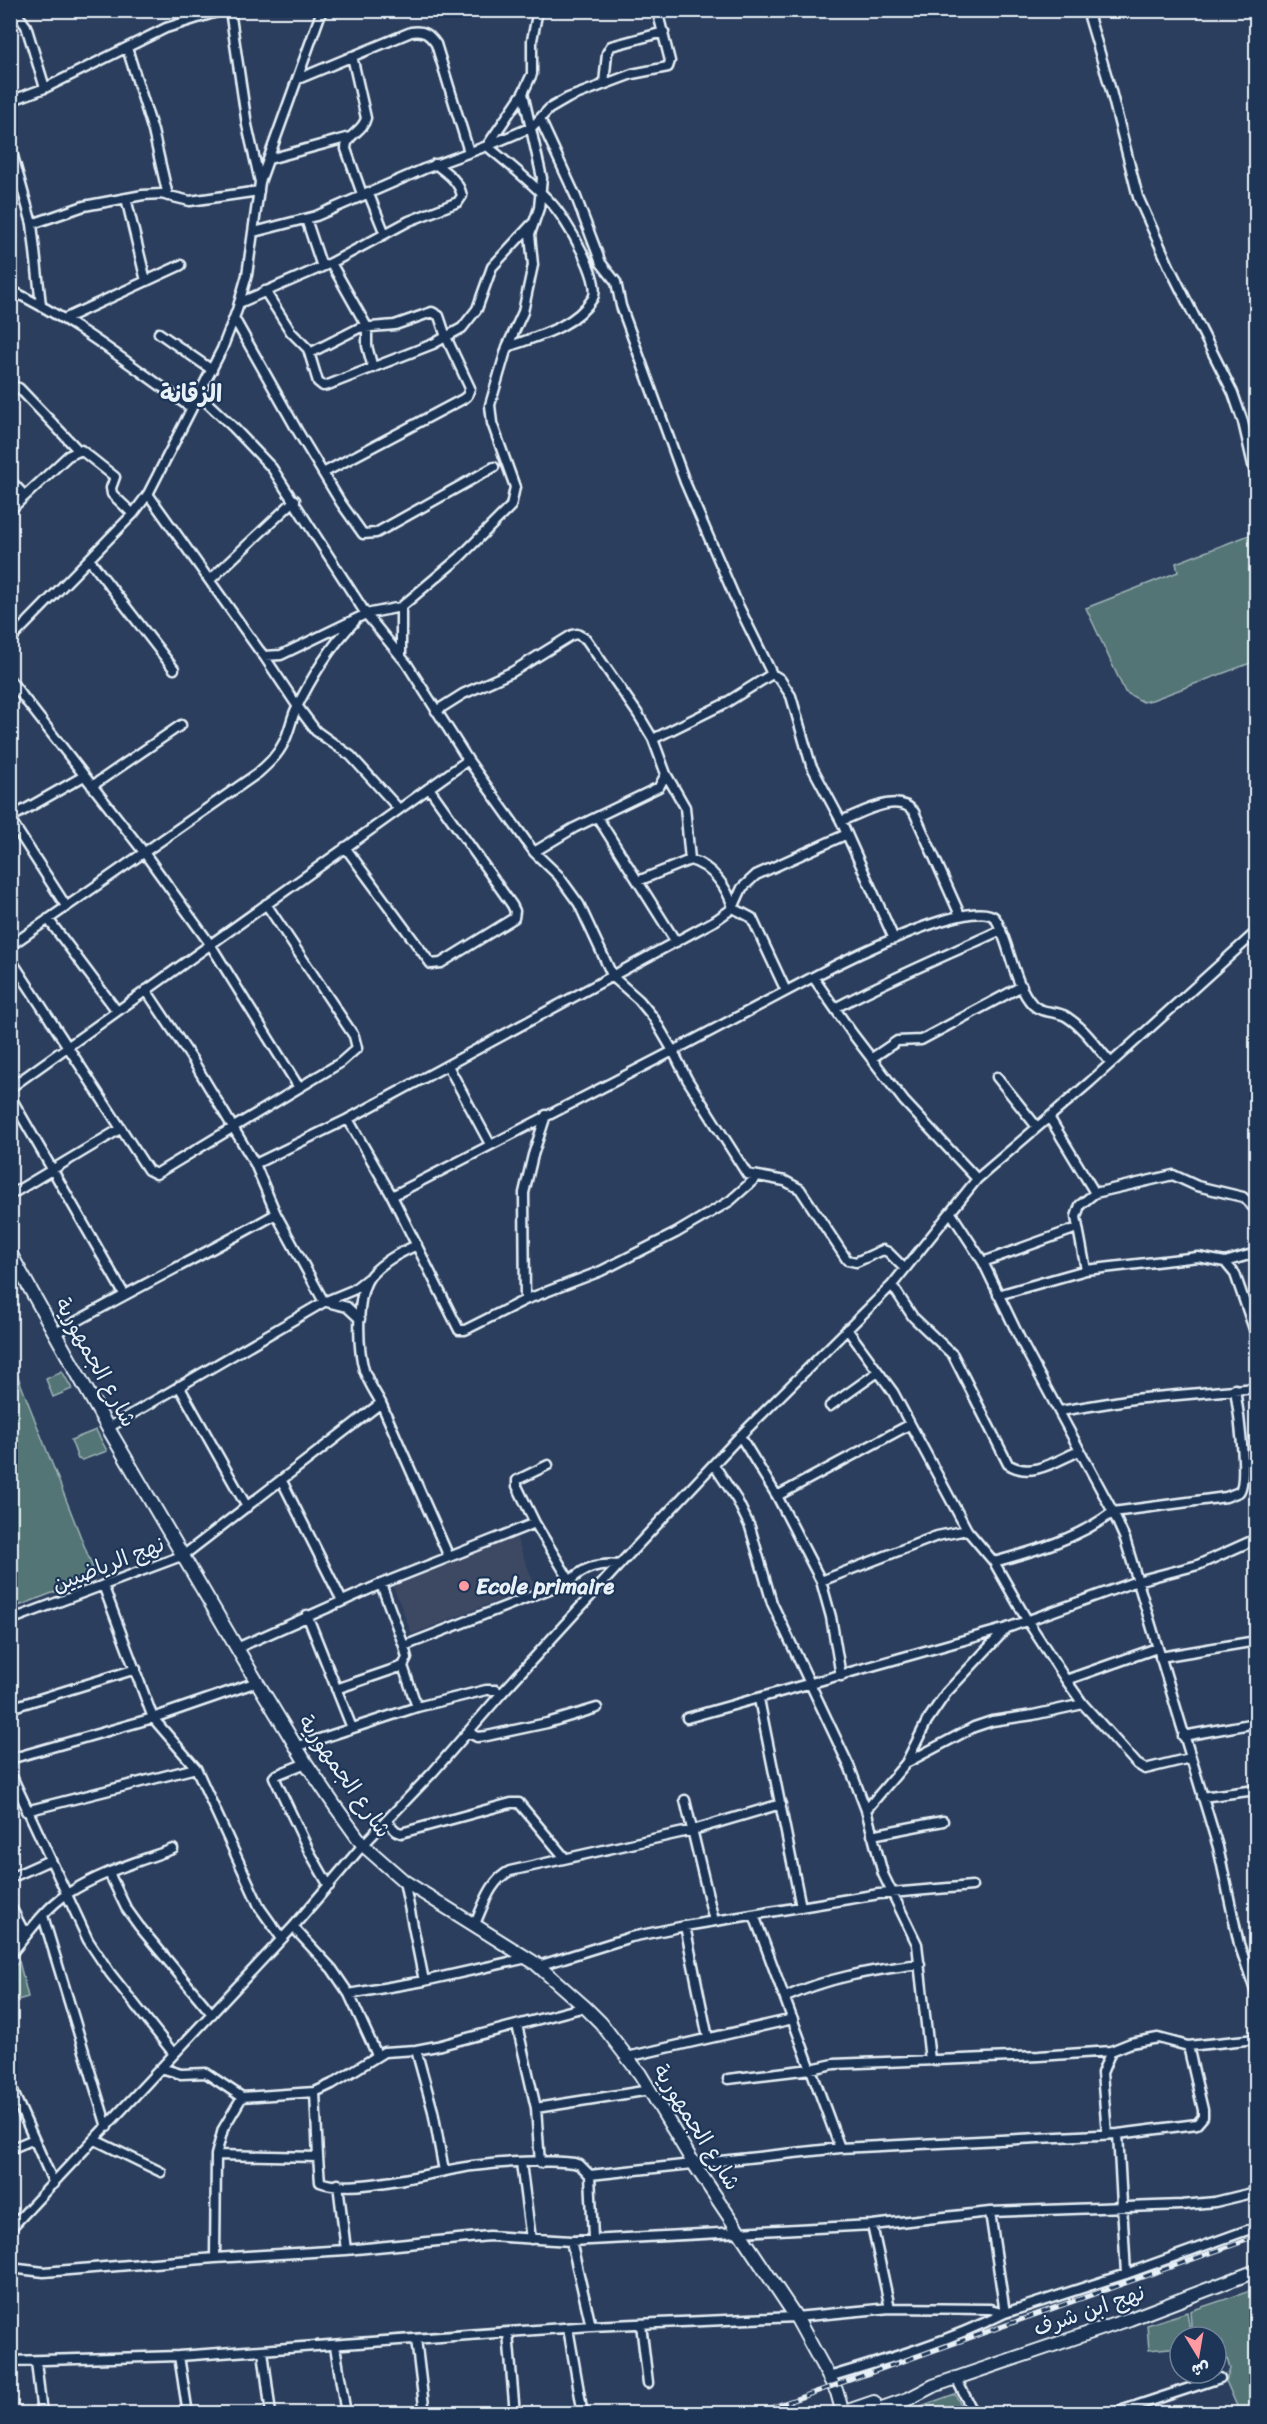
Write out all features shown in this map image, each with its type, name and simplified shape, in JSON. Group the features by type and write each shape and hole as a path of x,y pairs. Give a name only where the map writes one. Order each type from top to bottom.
{"main road":[{"name":"شارع الجمهورية","path":"10,1252 108,1428 257,1682 306,1763 363,1845 404,1881 538,1966 585,2007 627,2057 650,2090 694,2164 796,2317 850,2412"},
{"name":"نهج ابن شرف","path":"850,2412 904,2392 933,2386 1130,2319 1257,2271"}],"street":[{"path":"10,101 45,88 165,28 223,10"},
{"path":"230,10 260,186"},
{"path":"10,640 133,513 148,494 212,369 234,318 247,275 260,186 322,10"},
{"path":"487,146 523,93 531,74 532,40 538,10"},
{"path":"254,232 306,219 435,164 532,128 557,104 604,84 632,74 668,67 670,61 657,10"},
{"path":"1087,10 1110,87 1138,197 1169,266 1233,393 1244,423 1257,478"},
{"path":"10,18 18,15 26,26 45,88"},
{"path":"298,79 411,32 420,31 429,34 436,44 469,152"},
{"path":"604,84 606,52 611,46 664,32"},
{"path":"127,48 153,131 168,196"},
{"path":"352,57 366,118 365,124 346,142 346,149 385,234"},
{"path":"264,656 280,655 362,616 401,607 459,558 511,506 515,487 492,423 490,405 507,347 527,298 533,265 530,240 541,194 542,178 523,93"},
{"path":"540,119 576,197 601,263 608,275 616,282 621,306 685,482 738,605 754,633 772,674 780,679 790,696 806,753 841,820 894,939"},
{"path":"269,159 350,137"},
{"path":"10,145 17,163 32,224 41,304"},
{"path":"487,146 541,194 562,217 583,254 596,291 587,306 574,319 555,329 507,347"},
{"path":"10,172 17,163"},
{"path":"239,303 331,263 426,213 458,202 462,196 460,188 435,164"},
{"path":"32,224 84,206 126,198 153,194 190,201 260,186"},
{"path":"126,198 146,281"},
{"path":"306,219 322,267"},
{"path":"265,291 291,332 304,343 310,353 318,382 323,386 433,344 468,322 477,309 492,267 533,224"},
{"path":"331,263 367,327 367,346 373,368"},
{"path":"64,319 182,265"},
{"path":"10,290 41,304 90,334 191,408"},
{"path":"310,353 350,332 367,327 395,325 432,312 439,316 446,337 470,388 467,396 323,473"},
{"path":"234,318 297,430 359,531 368,535 376,533 494,467"},
{"path":"159,333 212,369"},
{"path":"10,386 19,388 79,451 86,453 115,477 111,488 112,494 133,513"},
{"path":"199,395 272,468 295,500 362,616 401,657 468,760 534,852 558,874 579,904 614,977 639,1000 652,1017 745,1172 757,1177 785,1180 800,1189 847,1260 856,1262 883,1250 905,1269"},
{"path":"10,510 68,456 79,451"},
{"path":"10,480 26,496"},
{"path":"148,494 316,730 351,756 398,808"},
{"path":"210,580 295,500"},
{"path":"89,559 174,669"},
{"path":"401,607 401,657"},
{"path":"10,946 143,851 258,773 274,757 284,742 298,707 337,640 362,616"},
{"path":"436,711 463,694 512,672 577,634 586,639 653,739 666,774 685,807 690,860"},
{"path":"653,739 724,705 772,674"},
{"path":"10,680 143,851 210,944 298,1086"},
{"path":"92,786 181,725"},
{"path":"10,1088 468,760"},
{"path":"534,852 574,828 659,787 666,774"},
{"path":"66,906 10,818 84,776"},
{"path":"345,847 431,964 441,963 514,918 515,911 512,904 429,788"},
{"path":"841,820 896,802 908,805 914,812 960,915"},
{"path":"598,818 676,942"},
{"path":"255,1164 348,1119 614,977 716,920 733,908 742,888 756,875 847,834"},
{"path":"638,881 690,860 705,867 723,884 733,908 752,918 786,991"},
{"path":"10,958 120,1129 148,1170 156,1173 234,1128 298,1086 353,1054 357,1043 266,904"},
{"path":"392,1196 813,977 894,939 960,915 976,912 992,915 1001,930 1022,986 1036,1007 1060,1013 1072,1021 1111,1063"},
{"path":"48,919 117,1011"},
{"path":"835,1008 888,979 923,966 1001,930"},
{"path":"10,2229 282,1939 363,1845 619,1565 740,1436 892,1285 977,1179 1257,932"},
{"path":"813,977 904,1101 977,1179"},
{"path":"872,1058 897,1041 921,1040 1022,986"},
{"path":"146,990 255,1164 276,1214 324,1302 347,1307 360,1319"},
{"path":"448,1066 490,1144"},
{"path":"998,1077 1036,1126"},
{"path":"10,1096 124,1294"},
{"path":"525,1300 524,1193 546,1115"},
{"path":"1049,1117 1095,1193"},
{"path":"348,1119 392,1196 459,1330 465,1330 525,1300 601,1271 676,1233 730,1201 757,1177"},
{"path":"10,1195 120,1129"},
{"path":"1086,1270 1076,1217 1078,1207 1095,1193 1173,1175 1197,1186 1243,1197 1257,1210"},
{"path":"951,1213 983,1262 1125,1539 1218,1847 1239,1944 1257,1993"},
{"path":"56,1333 124,1294 202,1256 276,1214"},
{"path":"983,1262 1077,1228"},
{"path":"108,1428 324,1302 353,1290 392,1257 417,1245"},
{"path":"998,1295 1086,1270 1198,1257 1225,1262 1257,1253"},
{"path":"1225,1262 1235,1274 1253,1317 1257,1335"},
{"path":"370,1277 361,1300 364,1372 381,1403 449,1557"},
{"path":"892,1285 913,1317 953,1355 1008,1464 1017,1469 1033,1470 1079,1451"},
{"path":"847,1329 893,1392 967,1530 994,1563 1027,1620 1083,1704 1137,1764 1145,1769 1190,1758"},
{"path":"830,1406 878,1372"},
{"path":"179,1386 247,1507"},
{"path":"1060,1411 1132,1399 1257,1388"},
{"path":"994,1563 1040,1550 1100,1522 1113,1512 1226,1497 1241,1491 1243,1485 1242,1444 1235,1389"},
{"name":"نهج الرياضيين","path":"10,1620 184,1555 381,1403"},
{"path":"777,1496 909,1425"},
{"path":"740,1436 777,1496 821,1581 831,1617 841,1676"},
{"path":"548,1465 517,1480 517,1486 534,1523 570,1581"},
{"path":"714,1465 737,1500 750,1527 772,1603 796,1653 808,1685 850,1768 866,1810 883,1874 917,1944 930,2060"},
{"path":"282,1481 342,1601"},
{"path":"237,1648 307,1615 534,1523"},
{"path":"821,1581 937,1536 967,1530"},
{"path":"687,1718 1007,1628 1137,1581 1198,1565 1257,1539"},
{"path":"404,1646 570,1581 590,1567 605,1564 619,1565"},
{"path":"381,1584 407,1654 403,1666 417,1707"},
{"path":"103,1585 153,1718 196,1768 260,1908 282,1939"},
{"path":"307,1615 352,1728"},
{"path":"866,1810 906,1763 927,1721 946,1693 1007,1628"},
{"path":"1161,1658 1257,1641"},
{"path":"1066,1680 1157,1647"},
{"path":"336,1689 403,1666"},
{"path":"10,1708 136,1669"},
{"path":"10,1759 153,1718 257,1682"},
{"path":"296,1747 417,1707 486,1690 496,1690 501,1694"},
{"path":"759,1699 801,1908"},
{"path":"906,1763 974,1727 992,1721 1033,1716 1083,1704"},
{"path":"468,1732 477,1737 487,1736 547,1723 597,1708"},
{"path":"1183,1736 1257,1723"},
{"path":"306,1763 276,1775 274,1778 309,1851 329,1886"},
{"path":"26,1811 196,1768"},
{"path":"10,1772 26,1811 99,1958 174,2054"},
{"path":"1202,1797 1257,1790"},
{"path":"685,1800 714,1921"},
{"path":"386,1821 401,1833 511,1803 519,1803 565,1858"},
{"path":"474,1926 495,1882 501,1875 510,1871 693,1830 781,1804"},
{"path":"872,1835 943,1821"},
{"path":"10,1955 43,1916 67,1894 95,1877 173,1849"},
{"path":"10,1878 50,1860"},
{"path":"109,1873 126,1908 139,1926 212,2014"},
{"path":"404,1881 424,1981"},
{"path":"538,1966 631,1937 685,1926 891,1892 972,1886"},
{"path":"10,1905 24,1932"},
{"path":"754,1915 840,2148"},
{"path":"43,1916 106,2127"},
{"path":"685,1926 708,2038"},
{"path":"293,1927 332,1969 349,1994 377,2055"},
{"path":"10,1938 33,1928"},
{"path":"349,1994 424,1981 527,1958"},
{"path":"786,1997 839,1978 884,1968 920,1964"},
{"path":"161,2068 181,2074 206,2073 242,2097 315,2092 351,2073 377,2055 391,2050 416,2050 585,2007"},
{"path":"627,2057 793,2019"},
{"path":"517,2025 536,2108 540,2163"},
{"path":"728,2079 834,2064 1111,2051 1131,2043 1158,2038 1188,2046 1256,2040"},
{"path":"590,2175 840,2148 1119,2134 1197,2124 1203,2117 1202,2104 1188,2046"},
{"path":"416,2050 433,2111 444,2171"},
{"path":"1107,2134 1102,2073 1111,2051"},
{"path":"10,2085 54,2184"},
{"path":"536,2108 650,2090"},
{"path":"315,2092 320,2182 370,2184 471,2167 521,2163 574,2163 590,2175 593,2238"},
{"path":"215,2258 216,2155 224,2129 242,2097"},
{"path":"1119,2134 1126,2274"},
{"path":"10,2149 34,2139"},
{"path":"94,2140 161,2172"},
{"path":"216,2155 318,2157"},
{"path":"521,2163 531,2239"},
{"path":"338,2184 346,2250"},
{"path":"10,2268 44,2272 346,2250 489,2236 571,2241 593,2238 872,2225 990,2212 1198,2204 1257,2192"},
{"path":"990,2212 1005,2313"},
{"path":"872,2225 890,2308"},
{"path":"829,2377 907,2354 979,2326 1005,2313 1126,2274 1257,2227"},
{"path":"571,2241 591,2326"},
{"path":"10,2361 263,2351 591,2326 796,2317 890,2308 990,2309 1005,2313"},
{"path":"641,2324 648,2383"},
{"path":"568,2328 583,2414"},
{"path":"508,2333 515,2414"},
{"path":"416,2339 426,2414"},
{"path":"335,2346 346,2414"},
{"path":"263,2351 271,2414"},
{"path":"170,2414 188,2413 179,2356"},
{"path":"36,2361 42,2414"},
{"path":"956,2378 974,2414"},
{"path":"1111,2414 1138,2409 1202,2385"}],"shaded area":[{"name":"Ecole primaire","path":"516,1537 535,1586 412,1634 393,1586"}],"green space":[{"path":"1252,534 1256,544 1256,661 1152,700 1143,702 1125,692 1086,608 1178,572 1176,563"},
{"path":"11,1359 96,1576 10,1609"},
{"path":"62,1371 72,1389 53,1397 46,1379"},
{"path":"96,1430 107,1451 82,1460 78,1459 71,1440"},
{"path":"19,1961 28,1997 11,2002 11,1971"},
{"path":"1256,2289 1256,2413 1240,2413 1228,2385 1230,2369 1228,2325 1191,2325 1190,2311"},
{"path":"1187,2312 1189,2325 1168,2325 1168,2348 1149,2350 1147,2325"},
{"path":"955,2394 965,2413 919,2413 918,2407"}],"railway":[{"path":"753,2414 1256,2237"}],"place":[{"name":"Ecole primaire","path":"464,1586"}],"district":[{"name":"الزقانة","path":"191,394"}]}
